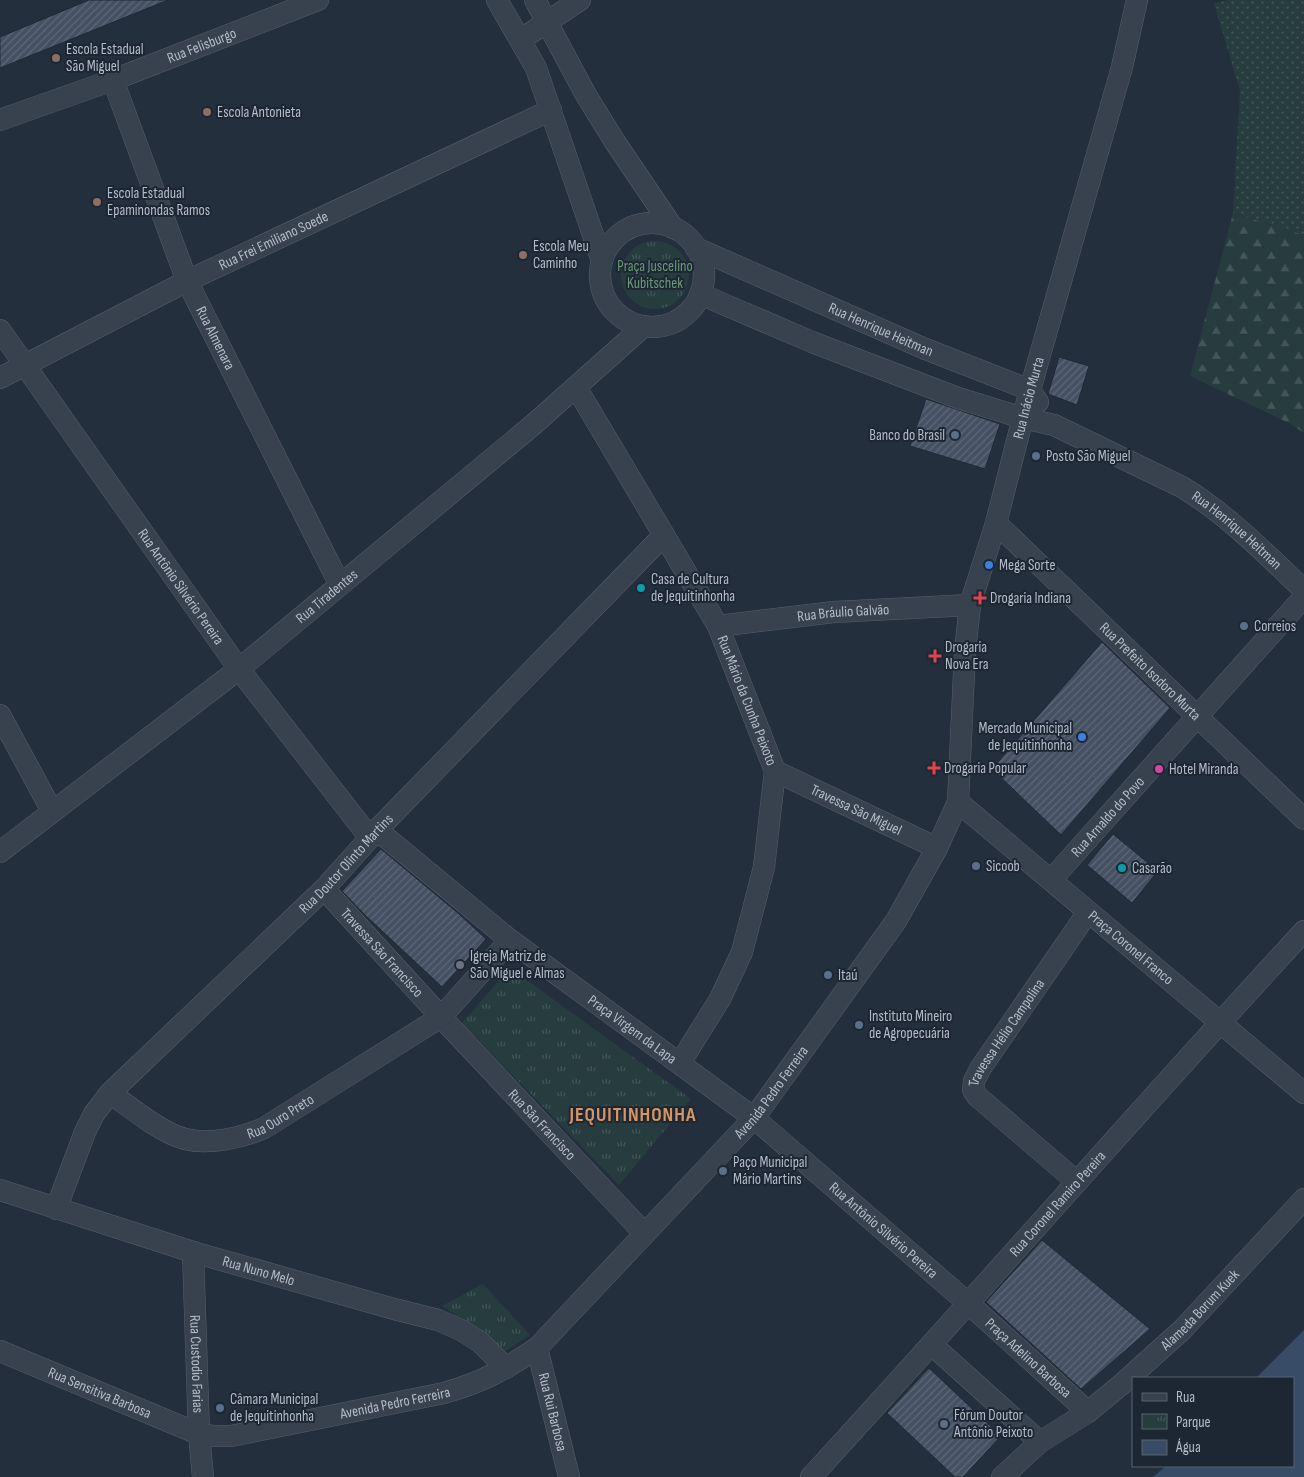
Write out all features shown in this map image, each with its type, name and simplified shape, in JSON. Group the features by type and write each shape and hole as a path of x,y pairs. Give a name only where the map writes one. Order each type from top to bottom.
{"street":[{"name":"Rua Felisburgo","path":"0,120 113,80 318,0"},
{"path":"496,0 536,68 602,261"},
{"path":"535,0 596,111 673,228"},
{"path":"520,40 580,0"},
{"name":"Rua Inácio Murta","path":"958,802 965,650 970,605 996,523 1022,418 1122,67 1137,0"},
{"name":"Rua Almenara","path":"113,80 187,281 340,585"},
{"name":"Rua Frei Emiliano Soede","path":"0,378 187,281 551,110"},
{"path":"656,223 673,228 686,236 696,248 702,262 703,278 700,294 690,309 677,321 660,327 643,327 626,321 613,310 603,295 600,278 602,261 609,245 622,232 638,225 656,223"},
{"name":"Rua Henrique Heitman","path":"696,248 923,348 1030,390"},
{"name":"Rua Henrique Heitman","path":"700,294 812,342 949,394 1022,418 1054,426 1182,487 1202,499 1234,525 1304,590"},
{"name":"Rua Tiradentes","path":"0,852 240,669 534,424 643,327"},
{"name":"Rua Antônio Silvério Pereira","path":"0,330 240,669 373,834"},
{"name":"Rua Mário da Cunha Peixoto","path":"576,387 718,626 775,771 764,867 742,952 720,999 680,1063"},
{"path":"1030,390 1054,426"},
{"name":"Rua Prefeito Isodoro Murta","path":"996,523 1304,819"},
{"name":"Rua Doutor Olinto Martins","path":"56,1209 85,1132 94,1114 110,1093 324,889 373,834 664,535"},
{"name":"Rua Arnaldo do Povo","path":"1051,880 1304,598"},
{"name":"Rua Bráulio Galvão","path":"718,626 834,612 970,605"},
{"path":"0,715 52,811"},
{"name":"Travessa São Miguel","path":"775,771 937,848"},
{"name":"Avenida Pedro Ferreira","path":"199,1434 231,1436 444,1393 472,1385 506,1368 537,1348 754,1118 896,921 937,848 958,802"},
{"name":"Praça Coronel Franco","path":"958,802 1304,1093"},
{"name":"Praça Virgem da Lapa","path":"373,834 510,940 754,1118"},
{"name":"Travessa São Francisco","path":"324,889 441,1017"},
{"name":"Travessa Hélio Campolina","path":"1078,1182 978,1097 973,1090 974,1081 980,1069 1088,912"},
{"name":"Rua Coronel Ramiro Pereira","path":"811,1477 932,1346 1220,1022 1304,931"},
{"path":"441,1017 510,940"},
{"name":"Rua Ouro Preto","path":"110,1093 170,1133 185,1139 230,1139 248,1135 264,1128 441,1017"},
{"name":"Rua São Francisco","path":"441,1017 644,1233"},
{"name":"Rua Antônio Silvério Pereira","path":"754,1118 968,1304"},
{"name":"Rua Nuno Melo","path":"0,1190 192,1252 438,1320 461,1330 480,1342 506,1368"},
{"name":"Alameda Borum Kuek","path":"1002,1477 1040,1442 1088,1412 1183,1329 1304,1199"},
{"name":"Rua Custodio Farias","path":"192,1252 199,1434 203,1477"},
{"name":"Praça Adelino Barbosa","path":"968,1304 1088,1412"},
{"path":"932,1346 1040,1442"},
{"name":"Rua Rui Barbosa","path":"537,1348 569,1477"},
{"name":"Rua Sensitiva Barbosa","path":"0,1350 199,1434"}],"green space":[{"path":"1229,0 1304,0 1304,235 1233,213 1240,91 1214,3"},
{"path":"1233,213 1304,235 1304,433 1289,423 1190,376"},
{"name":"Praça Juscelino Kubitschek","path":"648,241 662,241 674,246 684,256 689,268 689,282 684,294 674,304 662,309 648,309 636,304 626,294 621,282 621,268 626,256 636,246"},
{"path":"510,968 691,1099 619,1185 462,1023"},
{"path":"483,1284 530,1335 501,1354 474,1327 442,1306"}],"water":[{"path":"1304,1330 1304,1477 1153,1477 1165,1467 1294,1467 1294,1377 1257,1377"}],"building":[{"path":"89,0 168,0 0,68 0,37"},
{"path":"1059,357 1089,366 1077,405 1048,394"},
{"name":"Banco do Brasil","path":"926,399 1000,424 985,469 910,446"},
{"name":"Mercado Municipal de Jequitinhonha","path":"1102,642 1170,708 1061,835 992,769"},
{"name":"Casarão","path":"1113,834 1158,871 1132,903 1087,865"},
{"name":"Igreja Matriz de São Miguel e Almas","path":"381,849 486,939 442,987 342,891"},
{"path":"1042,1240 1150,1329 1081,1389 986,1302"},
{"name":"Fórum Doutor Antônio Peixoto","path":"929,1368 1001,1436 963,1477 955,1477 887,1413"}],"place":[{"name":"Escola Estadual São Miguel","path":"56,58"},
{"name":"Escola Antonieta","path":"207,112"},
{"name":"Escola Estadual Epaminondas Ramos","path":"97,202"},
{"name":"Escola Meu Caminho","path":"523,255"},
{"name":"Banco do Brasil","path":"955,435"},
{"name":"Posto São Miguel","path":"1036,456"},
{"name":"Mega Sorte","path":"989,565"},
{"name":"Casa de Cultura de Jequitinhonha","path":"641,588"},
{"name":"Drogaria Indiana","path":"980,598"},
{"name":"Correios","path":"1244,626"},
{"name":"Drogaria Nova Era","path":"935,656"},
{"name":"Mercado Municipal de Jequitinhonha","path":"1082,737"},
{"name":"Drogaria Popular","path":"934,768"},
{"name":"Hotel Miranda","path":"1159,769"},
{"name":"Sicoob","path":"976,866"},
{"name":"Casarão","path":"1122,868"},
{"name":"Igreja Matriz de São Miguel e Almas","path":"460,965"},
{"name":"Itaú","path":"828,975"},
{"name":"Instituto Mineiro de Agropecuária","path":"859,1025"},
{"name":"Paço Municipal Mário Martins","path":"723,1171"},
{"name":"Câmara Municipal de Jequitinhonha","path":"220,1408"},
{"name":"Fórum Doutor Antônio Peixoto","path":"944,1424"}],"district":[{"name":"JEQUITINHONHA","path":"633,1114"}]}
